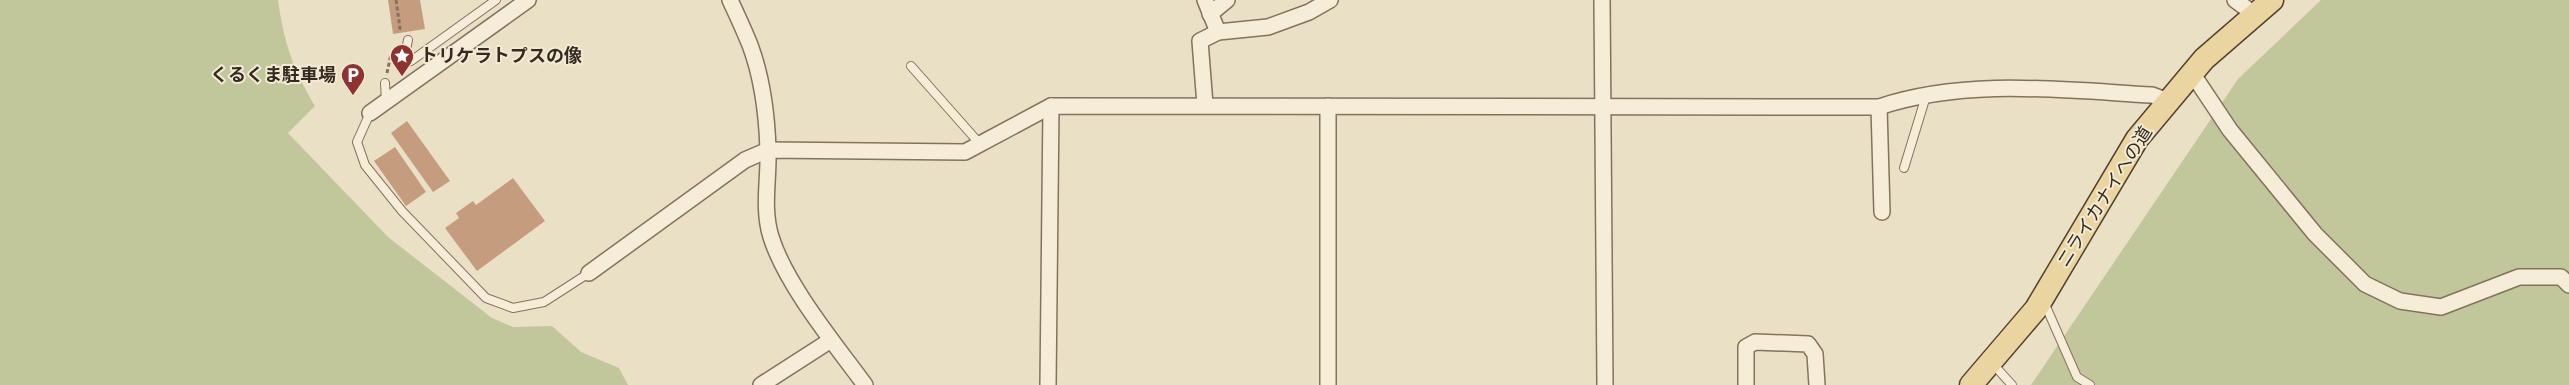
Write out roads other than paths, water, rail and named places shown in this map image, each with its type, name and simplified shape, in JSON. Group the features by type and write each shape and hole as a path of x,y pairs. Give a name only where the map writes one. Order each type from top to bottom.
{"main road":[{"name":"ニライカナイへの道","path":"1971,385 1992,362 2042,298 2081,236 2111,180 2137,139 2210,53 2272,0"}],"street":[{"path":"370,113 528,0"},
{"path":"730,0 751,47 762,90 768,150 765,208 771,236 782,264 831,340 865,385"},
{"path":"1218,32 1207,7 1227,0"},
{"path":"1205,105 1200,41 1218,32 1268,27 1309,12 1330,0"},
{"path":"1602,0 1605,105 1605,385"},
{"path":"2235,0 2254,14"},
{"path":"2192,73 2230,130 2315,234 2365,284 2400,301 2440,307 2518,277 2560,277 2569,285"},
{"path":"590,273 745,160 768,150 965,152 1051,106 1605,105 1879,107 1904,98 2006,87 2152,95 2168,101"},
{"path":"1048,385 1051,106"},
{"path":"1328,106 1328,385"},
{"path":"1879,107 1882,212"},
{"path":"761,385 831,340"},
{"path":"1746,385 1746,347 1755,342 1808,344 1815,354 1817,385"}],"lane":[{"path":"408,40 405,55 411,60 496,0"},
{"path":"911,66 980,144"},
{"path":"385,83 386,102"},
{"path":"1904,168 1926,96"},
{"path":"370,113 357,142 364,165 431,244 486,298 513,308 544,302 590,273"},
{"path":"2042,298 2077,377 2090,385"},
{"path":"1992,362 2012,385"}],"place":[{"name":"トリケラトプスの像","path":"402,77"},
{"name":"くるくま駐車場","path":"353,96"}]}
